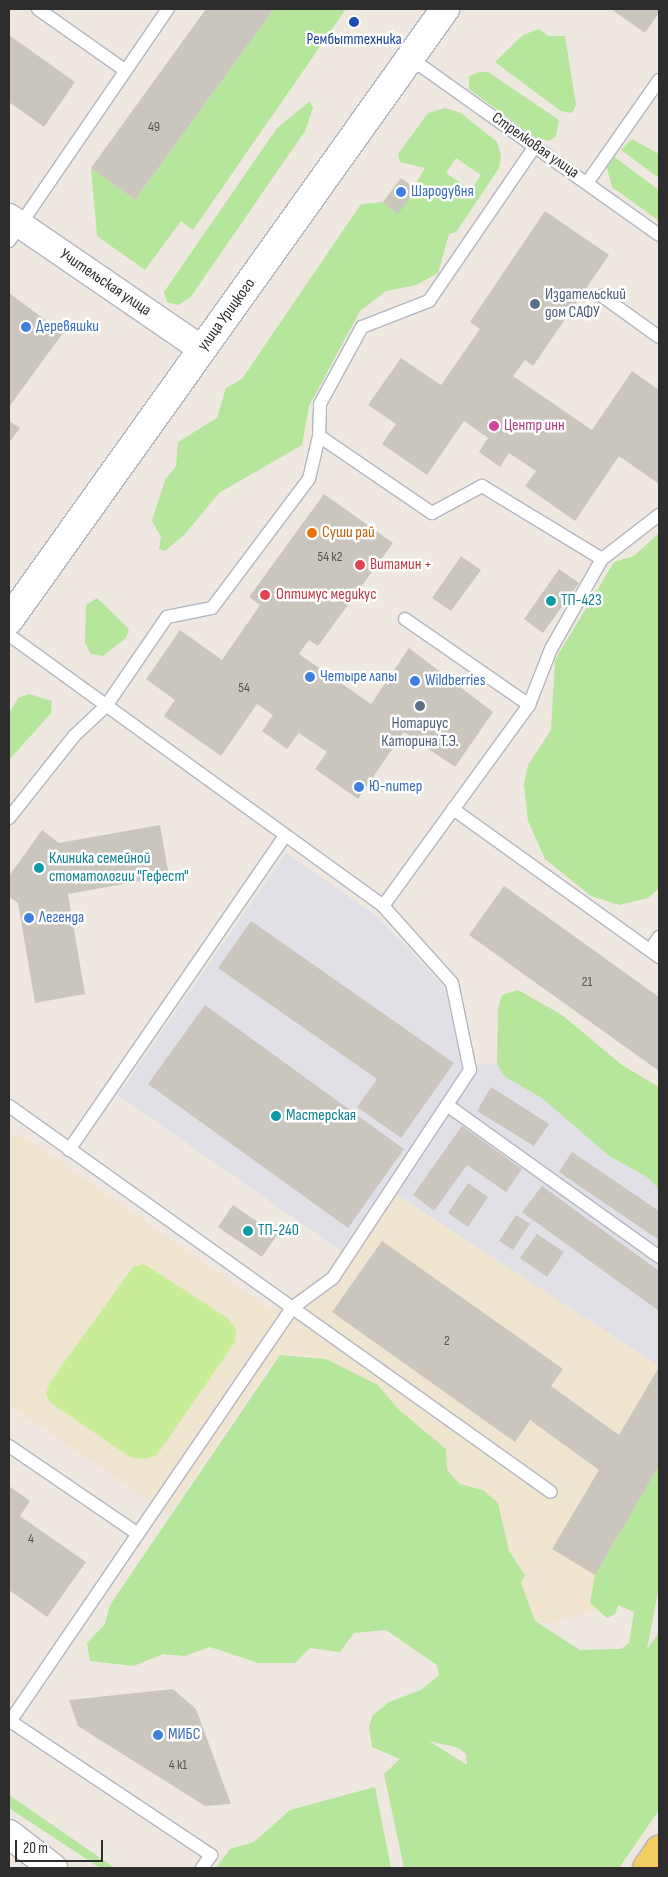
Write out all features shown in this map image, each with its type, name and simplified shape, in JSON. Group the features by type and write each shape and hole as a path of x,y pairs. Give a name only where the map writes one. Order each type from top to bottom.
{"main road":[{"name":"улица Урицкого","path":"9,620 445,9"},
{"path":"9,1834 53,1868"},
{"path":"646,1868 659,1850"}],"street":[{"name":"Учительская улица","path":"12,228 202,349"}],"lane":[{"path":"38,9 123,70"},
{"path":"12,228 168,9"},
{"name":"Стрелковая улица","path":"410,58 659,235"},
{"path":"587,183 659,80"},
{"path":"9,818 74,736 106,706 168,617 212,608 309,479 319,436 320,404 362,327 429,301 535,146"},
{"path":"602,296 659,337"},
{"path":"319,436 432,512 482,486 602,559"},
{"path":"383,906 529,704 551,649 602,559 659,514"},
{"path":"405,619 529,704"},
{"path":"9,635 383,906 452,984 470,1070 333,1278 292,1308 9,1722 211,1855 202,1868"},
{"path":"453,809 654,954 659,937"},
{"path":"69,1150 285,836"},
{"path":"447,1105 659,1257"},
{"path":"9,1106 551,1492"},
{"path":"9,1446 138,1534"}],"shaded area":[{"path":"286,853 377,916 445,988 462,1065 497,1064 505,1077 542,1098 609,1156 647,1177 659,1189 659,1366 385,1187 341,1251 118,1095"},
{"path":"9,1134 27,1138 272,1310 325,1273 385,1187 659,1366 659,1466 595,1575 591,1603 598,1610 546,1624 535,1621 521,1583 521,1566 509,1551 498,1503 469,1484 460,1484 447,1470 446,1449 398,1409 378,1385 326,1359 293,1354 280,1355 272,1363 169,1514 9,1405"}],"green space":[{"path":"274,9 346,9 193,230 181,221 145,270 97,236 91,168 135,200"},
{"path":"539,29 549,36 565,36 576,105 572,113 561,111 495,62 523,35"},
{"path":"480,72 488,72 559,120 556,136 549,141 536,138 469,89 469,76"},
{"path":"310,101 313,108 305,131 190,298 178,305 167,302 164,292 277,128"},
{"path":"445,108 461,113 497,142 501,155 499,168 456,232 449,234 438,273 416,285 386,291 360,311 309,406 302,445 219,493 184,535 165,551 159,549 161,537 152,521 165,480 176,466 178,442 217,418 226,388 242,379 361,204 383,202 398,213 425,168 400,162 398,154 428,113","holes":["456,158 481,175 471,190 446,173"]},
{"path":"632,139 659,154 659,178 621,150"},
{"path":"613,156 659,190 659,221 612,187 607,168"},
{"path":"659,533 659,888 648,898 619,905 591,896 545,859 528,821 524,784 528,765 551,730 555,660 614,562 634,556"},
{"path":"97,598 129,629 126,638 103,656 91,654 85,643 86,605"},
{"path":"29,694 52,701 51,713 9,760 9,714 18,698"},
{"path":"518,990 562,1015 622,1065 659,1087 659,1189 647,1177 609,1156 542,1098 505,1077 497,1064 498,1008 502,995"},
{"path":"144,1264 229,1319 236,1329 235,1342 157,1455 145,1459 130,1457 51,1403 46,1394 50,1382 133,1267"},
{"path":"280,1355 326,1359 378,1385 398,1409 446,1449 447,1470 460,1484 483,1490 498,1503 509,1551 525,1575 521,1583 535,1621 580,1650 621,1649 629,1643 634,1612 618,1605 615,1614 607,1618 590,1603 595,1575 659,1466 659,1586 647,1649 659,1633 659,1810 619,1868 404,1868 384,1774 400,1759 372,1747 369,1728 372,1716 389,1702 421,1690 439,1675 437,1665 386,1630 354,1633 340,1652 310,1648 295,1663 258,1663 210,1647 184,1656 163,1654 134,1666 90,1661 87,1643 105,1624 110,1605","holes":["429,1741 459,1748 466,1754 467,1765"]},
{"path":"375,1787 391,1868 216,1868 230,1849 254,1842 290,1810"},
{"path":"9,1795 115,1868 100,1868 9,1808"}],"building":[{"path":"206,9 274,9 135,200 91,168"},
{"path":"611,9 659,9 659,13 645,33"},
{"path":"9,35 75,82 44,127 9,102"},
{"path":"401,178 416,189 398,214 383,202"},
{"path":"545,211 609,255 533,366 525,360 513,376 592,430 632,371 659,390 659,484 619,456 575,521 525,486 536,471 509,453 500,467 479,452 488,438 464,421 427,475 382,444 396,424 368,405 401,358 441,385 480,329 470,322"},
{"path":"9,293 63,333 9,407"},
{"path":"9,421 20,428 9,443"},
{"path":"324,494 393,543 318,646 309,640 299,654 371,704 409,648 493,712 455,767 404,732 358,799 315,769 327,752 299,733 287,749 262,731 273,715 257,704 221,756 164,716 175,700 146,679 180,630 222,660 260,605 249,597"},
{"path":"461,556 481,570 451,611 432,598"},
{"name":"ТП-423","path":"559,569 579,583 543,633 524,619"},
{"path":"160,825 169,876 68,894 85,994 35,1003 18,903 9,897 9,876 42,830 59,843"},
{"path":"504,886 659,997 659,1071 469,935"},
{"path":"251,921 454,1063 401,1138 357,1107 377,1079 218,968"},
{"name":"Мастерская","path":"205,1005 404,1149 348,1228 148,1084"},
{"path":"491,1087 549,1124 534,1146 477,1111"},
{"path":"462,1126 522,1169 506,1192 467,1165 434,1211 413,1195"},
{"path":"572,1152 659,1211 659,1240 559,1172"},
{"path":"468,1183 488,1197 468,1227 448,1213"},
{"path":"542,1186 659,1271 659,1311 522,1212"},
{"name":"ТП-240","path":"233,1205 277,1235 262,1257 218,1227"},
{"path":"516,1215 530,1224 513,1250 499,1241"},
{"path":"537,1234 564,1252 547,1277 520,1258"},
{"path":"382,1241 563,1369 551,1386 619,1435 659,1367 659,1466 595,1575 552,1549 599,1470 530,1420 515,1442 332,1312"},
{"path":"9,1486 30,1501 20,1516 86,1562 47,1617 9,1590"},
{"path":"173,1689 196,1709 231,1804 205,1806 78,1726 69,1700"}],"place":[{"name":"Рембыттехника","path":"354,22"},
{"name":"Шародувня","path":"401,192"},
{"name":"Издательский дом САФУ","path":"535,304"},
{"name":"Деревяшки","path":"26,327"},
{"name":"Центр инн","path":"494,426"},
{"name":"Суши рай","path":"312,533"},
{"name":"Витамин +","path":"360,565"},
{"name":"Оптимус медикус","path":"265,595"},
{"name":"ТП-423","path":"551,601"},
{"name":"Четыре лапы","path":"310,677"},
{"name":"Wildberries","path":"415,681"},
{"name":"Нотариус Каторина Т.Э.","path":"420,706"},
{"name":"Ю-питер","path":"359,787"},
{"name":"Клиника семейной стоматологии \"Гефест\"","path":"39,868"},
{"name":"Легенда","path":"29,918"},
{"name":"Мастерская","path":"276,1116"},
{"name":"ТП-240","path":"248,1231"},
{"name":"МИБС","path":"158,1735"}]}
